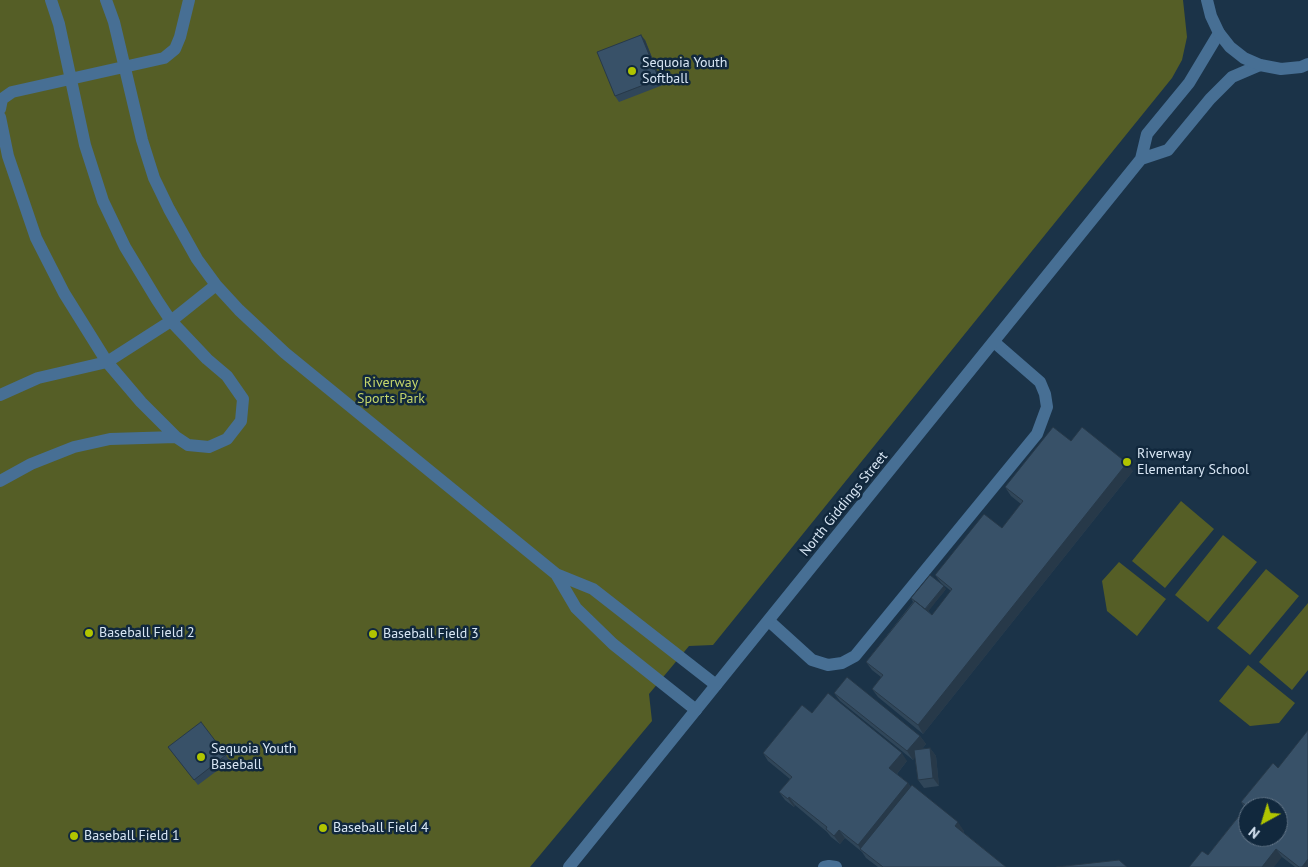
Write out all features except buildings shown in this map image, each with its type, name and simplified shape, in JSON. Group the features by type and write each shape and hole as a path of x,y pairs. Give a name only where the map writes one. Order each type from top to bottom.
{"street":[{"path":"0,117 8,156 36,238 64,294 107,362 141,402 176,437 188,445 209,447 227,439 242,421 243,399 227,376 206,359 171,321 125,247 103,201 85,145 59,24 51,0"},
{"path":"106,0 114,22 142,140 154,178 169,210 197,259 216,285 239,310 285,353 556,574 593,589 716,685"},
{"path":"0,109 2,99 12,92 164,58 175,49 180,37 189,0"},
{"path":"1208,0 1211,16 1219,33 1230,47 1244,58 1260,65 1281,69 1306,66"},
{"name":"North Giddings Street","path":"569,867 1141,159 1147,134 1189,83 1219,33"},
{"path":"1141,159 1168,150 1210,99 1232,77 1260,65"},
{"path":"0,395 38,378 107,362 171,321 216,285"},
{"path":"768,621 812,660 828,665 842,663 855,656 1038,434 1047,407 1045,394 1040,382 994,342"},
{"path":"0,482 31,464 74,447 110,439 176,437"},
{"path":"556,574 576,608 613,644 696,710"},
{"path":"824,867 836,867"}],"green space":[{"name":"Riverway Sports Park","path":"0,0 1183,0 1187,37 1182,60 1172,78 713,645 689,646 649,694 652,721 530,867 0,867"},
{"path":"1181,501 1214,529 1165,588 1132,561"},
{"path":"1223,535 1257,562 1208,622 1175,595"},
{"path":"1119,562 1166,599 1137,636 1107,611 1102,581"},
{"path":"1266,569 1299,596 1250,655 1217,628"},
{"path":"1308,603 1308,670 1292,690 1259,662"},
{"path":"1248,665 1295,703 1279,723 1250,726 1219,701"}],"place":[{"name":"Sequoia Youth Softball","path":"632,71"},
{"name":"Riverway Elementary School","path":"1127,462"},
{"name":"Baseball Field 2","path":"89,633"},
{"name":"Baseball Field 3","path":"373,634"},
{"name":"Sequoia Youth Baseball","path":"201,757"},
{"name":"Baseball Field 4","path":"323,828"},
{"name":"Baseball Field 1","path":"74,836"}]}
